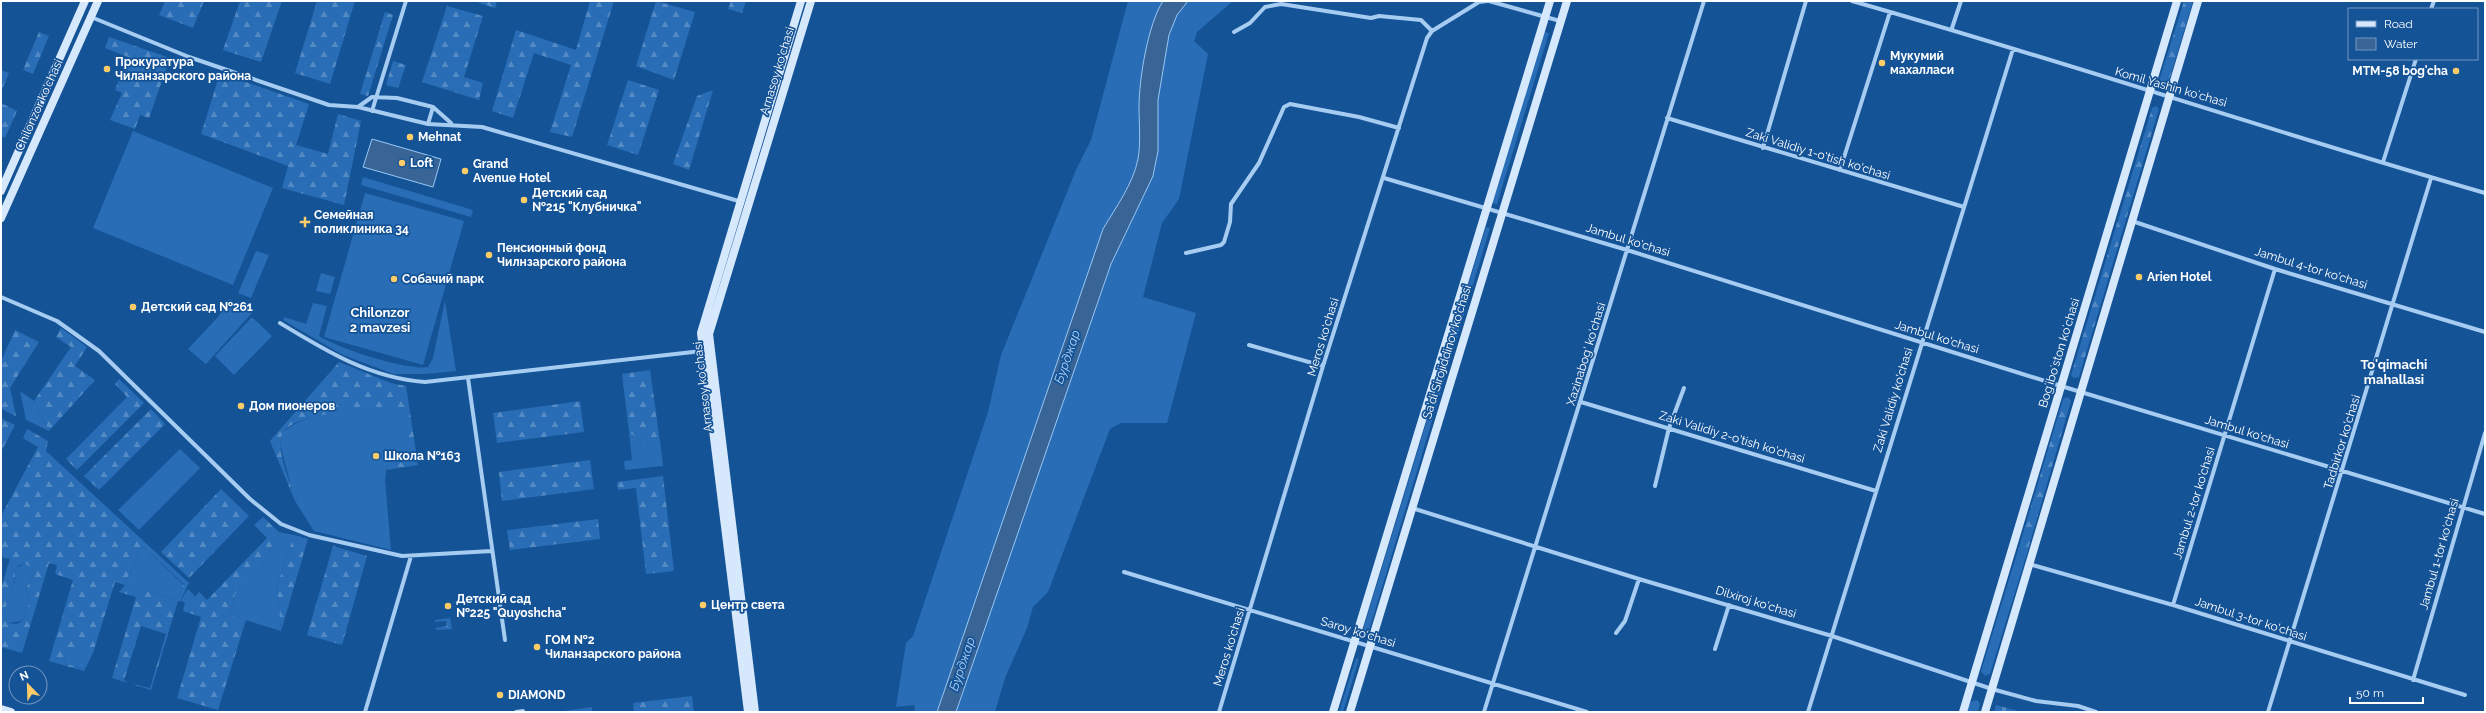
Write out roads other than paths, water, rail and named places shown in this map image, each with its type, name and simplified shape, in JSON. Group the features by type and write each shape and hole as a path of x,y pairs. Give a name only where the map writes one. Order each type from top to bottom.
{"street":[{"name":"Chilonzor ko'chasi","path":"1,191 85,1"},
{"name":"Chilonzor ko'chasi","path":"1,218 98,1"},
{"path":"372,111 406,1"},
{"name":"Arnasoy ko'chasi","path":"748,712 734,572 706,350 701,328 801,1"},
{"name":"Arnasoy ko'chasi","path":"706,350 710,329 811,1"},
{"path":"1234,32 1250,23 1265,7 1281,4 1370,18 1379,16 1421,20 1432,31 1479,2 1488,1 1560,21"},
{"name":"Sa'di Sirojiddinov ko'chasi","path":"1333,712 1550,1"},
{"name":"Sa'di Sirojiddinov ko'chasi","path":"1350,712 1567,1"},
{"name":"Xazinabog‘ ko‘chasi","path":"1484,712 1582,402 1704,1"},
{"path":"1763,148 1806,1"},
{"name":"Komil Yashin koʻchasi","path":"1852,1 1952,28 2013,49 2150,92 2431,178 2485,193"},
{"path":"1952,28 1961,1"},
{"name":"Bogʻiboʻston koʻchasi","path":"1963,712 2177,1"},
{"path":"1985,712 2198,1"},
{"path":"1840,170 1890,12"},
{"path":"80,13 189,57 329,105 358,107 428,124 451,123 500,131 749,204"},
{"name":"Meros ko‘chasi","path":"1219,712 1324,366 1427,38 1432,31"},
{"name":"Zaki Validiy ko'chasi","path":"1808,712 2013,49"},
{"path":"2382,162 2416,60"},
{"path":"358,107 372,97 397,98 433,107 451,123"},
{"path":"1186,253 1221,245 1224,242 1230,222 1231,204 1259,163 1284,107 1290,104 1330,111 1399,128"},
{"path":"428,124 433,107"},
{"name":"Zaki Validiy 1-o'tish ko'chasi","path":"1668,118 1763,148 1964,207"},
{"name":"Jambul ko'chasi","path":"1384,178 1486,210 1627,250 1921,343 2485,514"},
{"name":"Tadbirkor ko'chasi","path":"2268,712 2343,472 2431,178"},
{"name":"Jambul 4-tor ko'chasi","path":"2132,221 2274,269 2394,303 2485,332"},
{"name":"Jambul 2-tor ko'chasi","path":"2174,605 2274,269"},
{"path":"1,297 57,321 99,351 273,519 309,535 391,555 411,556 492,551"},
{"path":"280,323 339,358 383,376 424,382 706,350"},
{"path":"1249,345 1324,366"},
{"path":"468,378 505,640"},
{"path":"1655,486 1669,428 1684,388"},
{"name":"Zaki Validiy 2-o'tish ko'chasi","path":"1582,402 1876,491"},
{"name":"Jambul 1-tor ko'chasi","path":"2413,680 2485,433"},
{"name":"Dilxiroj ko‘chasi","path":"1412,507 1536,545 1639,579 1832,636 1992,689 2036,701 2078,706 2096,712"},
{"path":"365,712 411,556"},
{"name":"Jambul 3-tor ko'chasi","path":"2029,564 2174,605 2465,695"},
{"name":"Arnasoy ko'chasi","path":"734,572 756,712"},
{"name":"Saroy ko‘chasi","path":"1124,572 1251,609 1587,712"},
{"path":"1616,633 1625,621 1639,579"},
{"path":"1715,649 1729,605"},
{"path":"1,709 11,712"},
{"path":"516,712 523,711"}],"water":[{"name":"Бурджар","path":"1163,1 1188,1 1177,15 1169,35 1158,100 1158,151 1153,176 1111,264 956,712 937,712 1103,229 1124,195 1136,168 1140,133 1139,95 1145,52 1153,23"},
{"name":"Loft","path":"372,139 441,159 433,187 363,167"}],"place":[{"name":"Мукумий махалласи","path":"1882,63"},
{"name":"Прокуратура Чиланзарского района","path":"107,69"},
{"name":"MTM-58 bog'cha","path":"2456,71"},
{"name":"Mehnat","path":"410,137"},
{"name":"Loft","path":"402,163"},
{"name":"Grand Avenue Hotel","path":"465,171"},
{"name":"Детский сад №215 \"Клубничка\"","path":"524,200"},
{"name":"Семейная поликлиника 34","path":"305,222"},
{"name":"Пенсионный фонд Чилнзарского района","path":"489,255"},
{"name":"Arien Hotel","path":"2139,277"},
{"name":"Собачий парк","path":"394,279"},
{"name":"Детский сад №261","path":"133,307"},
{"name":"Дом пионеров","path":"241,406"},
{"name":"Школа №163","path":"376,456"},
{"name":"Центр света","path":"703,605"},
{"name":"Детский сад №225 \"Quyoshcha\"","path":"448,606"},
{"name":"ГОМ №2 Чиланзарского района","path":"537,647"},
{"name":"DIAMOND","path":"500,695"}],"district":[{"name":"Chilonzor 2 mavzesi","path":"380,320"},
{"name":"To'qimachi mahallasi","path":"2394,372"}]}
